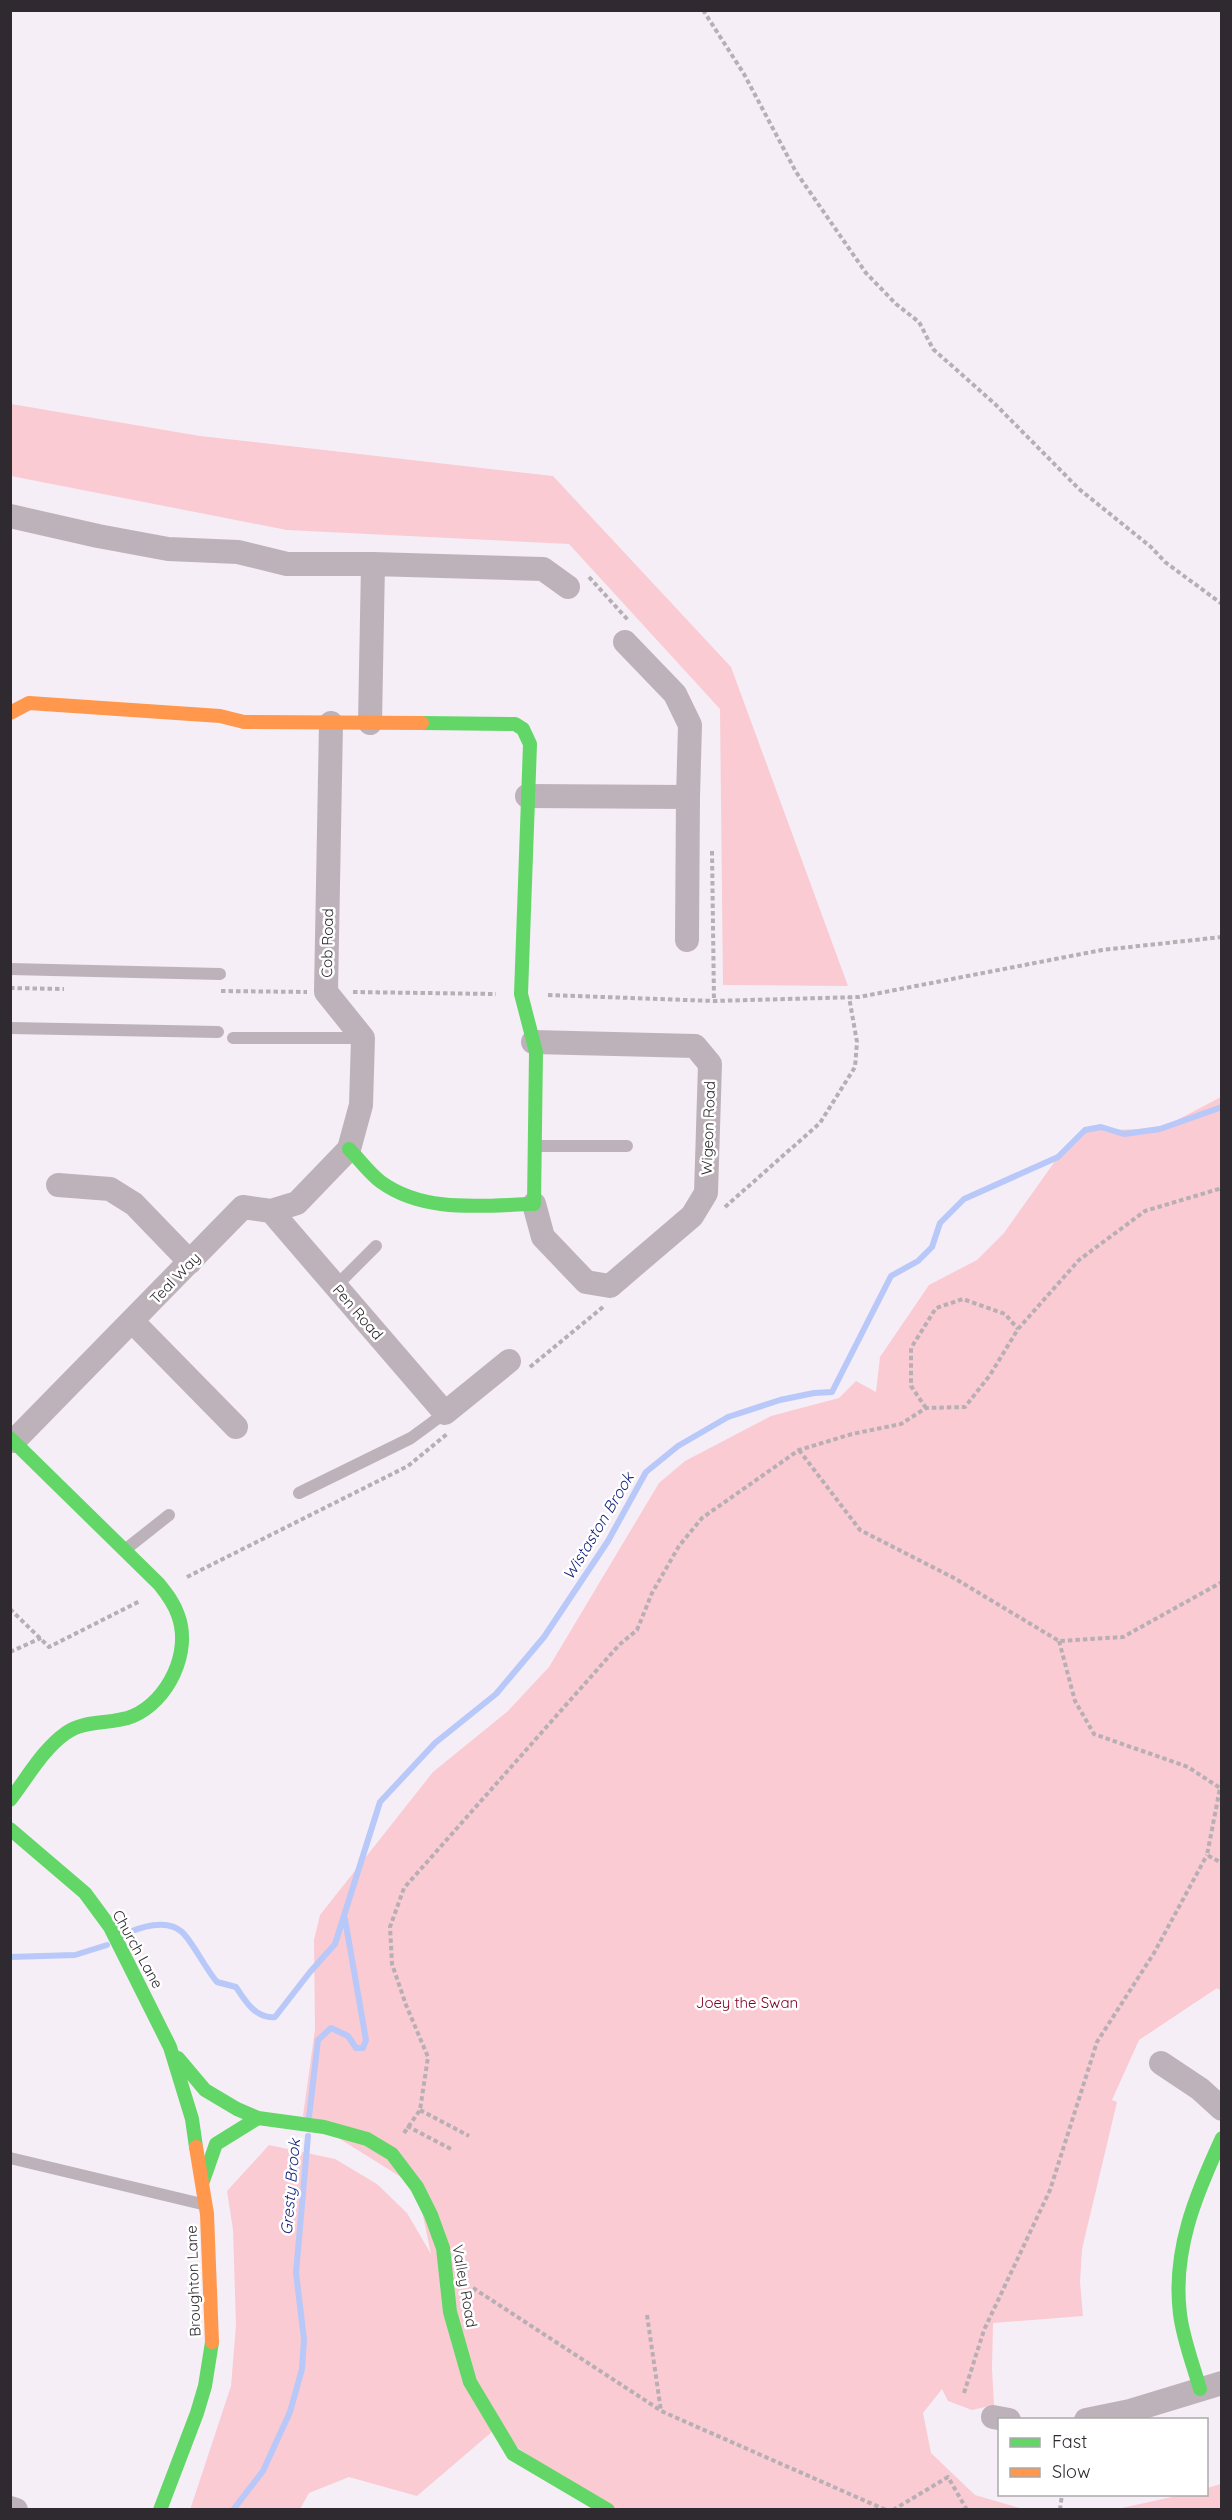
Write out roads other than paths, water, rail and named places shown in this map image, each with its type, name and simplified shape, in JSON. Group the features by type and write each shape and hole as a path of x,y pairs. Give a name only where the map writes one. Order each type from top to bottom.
{"street":[{"path":"10,516 168,549 238,552 287,564 543,569 578,582"},
{"path":"370,723 374,564"},
{"path":"627,631 675,694 690,725 687,940"},
{"path":"12,707 28,703 220,716 244,722 515,724 528,735 530,744 521,994 536,1052 534,1204 447,1204 414,1200 381,1182 350,1149 361,1105 363,1038"},
{"name":"Cob Road","path":"331,723 326,992 363,1038"},
{"path":"527,796 688,797"},
{"name":"Wigeon Road","path":"533,1042 695,1047 710,1064 706,1193 692,1216 610,1286 586,1281 543,1237 534,1204"},
{"name":"Teal Way","path":"12,1439 243,1207 271,1210 297,1203 350,1149"},
{"path":"58,1185 110,1189 134,1204 190,1262"},
{"name":"Pen Road","path":"271,1210 445,1413"},
{"path":"132,1321 236,1427"},
{"path":"445,1413 509,1361"},
{"path":"10,1800 60,1738 71,1729 132,1717 144,1710 163,1693 177,1671 181,1650 181,1630 174,1605 152,1578 12,1439"},
{"name":"Church Lane","path":"10,1828 85,1893 110,1927 129,1960 170,2047"},
{"name":"Valley Road","path":"170,2047 205,2090 237,2109 258,2118 286,2124 324,2127 367,2139 392,2154 417,2187 442,2248 450,2312 470,2382 513,2454 608,2510"},
{"name":"Broughton Lane","path":"160,2510 197,2413 210,2361 213,2320 203,2181 192,2119 170,2047"},
{"path":"1161,2063 1200,2089 1221,2109"},
{"path":"203,2181 216,2144 258,2118"},
{"path":"1096,2418 1130,2411 1211,2386 1180,2314 1178,2272 1179,2251 1190,2212 1221,2138"},
{"path":"10,2508 16,2510"}],"lane":[{"path":"10,969 220,974"},
{"path":"10,1028 218,1032"},
{"path":"233,1038 363,1038"},
{"path":"534,1146 627,1146"},
{"path":"336,1286 376,1246"},
{"path":"299,1493 411,1438 445,1413"},
{"path":"124,1550 169,1515"},
{"path":"10,2158 206,2205"}],"waterway":[{"name":"Wistaston Brook","path":"124,1935 153,1925 169,1925 176,1928 186,1936 217,1982 236,1987 247,2003 257,2012 268,2017 275,2017 335,1944 380,1802 435,1743 496,1694 544,1637 608,1541 646,1472 678,1446 728,1417 780,1400 832,1392 891,1276 918,1261 932,1247 940,1223 964,1199 1058,1157 1085,1130 1101,1127 1124,1134 1160,1129 1222,1107"},
{"name":"Gresty Brook","path":"309,2117 318,2040 331,2028 348,2036 356,2048 363,2048 366,2040 345,1919"},
{"path":"10,1957 75,1955 107,1945"},
{"name":"Gresty Brook","path":"233,2510 263,2471 290,2412 302,2369 304,2339 296,2273 308,2136"}],"park label":[{"name":"Joey the Swan","path":"747,2002"}]}
